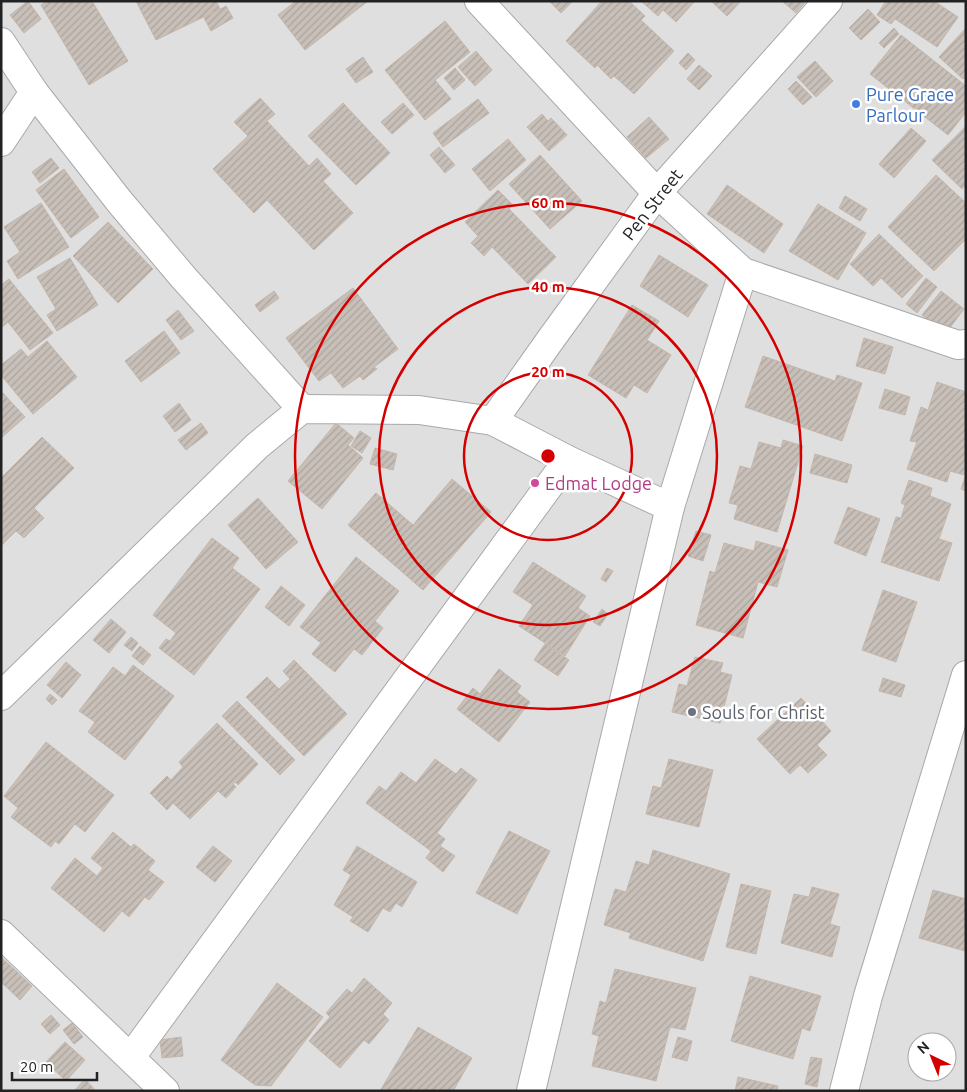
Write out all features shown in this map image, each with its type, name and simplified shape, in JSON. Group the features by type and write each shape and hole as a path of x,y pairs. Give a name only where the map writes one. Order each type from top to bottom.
{"street":[{"path":"479,1 658,193 743,272 958,344 966,344"},
{"name":"Pen Street","path":"493,421 658,193 828,1"},
{"path":"1,42 34,92 118,201 171,264 302,409"},
{"path":"1,142 34,92"},
{"path":"531,1091 670,507 743,272"},
{"path":"1,696 257,446 302,409 419,410 493,421 568,460 670,507"},
{"path":"130,1056 568,460"},
{"path":"844,1091 868,996 966,675"},
{"path":"1,934 130,1056 164,1091"}],"shaded area":[{"path":"1,1 966,1 966,1091 1,1091"}],"building":[{"path":"28,1 41,19 24,33 10,15"},
{"path":"47,1 92,1 128,61 89,85 41,5"},
{"path":"136,1 216,1 220,9 156,40"},
{"path":"296,1 368,1 305,50 278,15"},
{"path":"549,1 573,1 561,13"},
{"path":"602,1 629,1 645,16 641,20 674,51 634,94 614,76 611,79 597,65 595,68 566,41"},
{"path":"641,1 695,1 676,22 663,10 658,16"},
{"path":"711,1 741,1 727,16"},
{"path":"782,1 806,1 796,13"},
{"path":"886,1 934,1 958,17 937,47 895,19 891,24 877,15"},
{"path":"226,6 233,18 211,31 204,18"},
{"path":"868,9 880,22 861,40 849,28"},
{"path":"445,21 470,52 435,80 451,99 425,120 385,70"},
{"path":"894,28 899,34 884,48 879,43"},
{"path":"965,29 966,77 963,79 939,57"},
{"path":"901,35 966,86 966,112 948,135 870,74"},
{"path":"476,51 492,70 475,86 458,67"},
{"path":"688,53 695,60 686,70 679,63"},
{"path":"363,57 373,72 356,83 346,69"},
{"path":"815,61 833,81 816,97 797,77"},
{"path":"699,65 712,76 699,90 687,79"},
{"path":"455,68 465,80 454,90 444,78"},
{"path":"796,81 812,97 803,105 788,89"},
{"path":"260,98 275,114 267,121 309,166 317,158 331,174 323,181 353,213 314,250 267,200 254,213 213,169 248,136 234,122"},
{"path":"478,99 489,113 443,147 433,133"},
{"path":"343,103 390,153 356,185 308,136"},
{"path":"403,103 414,115 392,134 381,122"},
{"path":"542,114 548,121 551,118 567,135 549,151 527,127"},
{"path":"649,117 669,139 646,158 627,137"},
{"path":"966,126 966,185 962,189 932,160"},
{"path":"911,128 926,141 894,178 879,164"},
{"path":"508,139 526,160 490,191 472,169"},
{"path":"439,147 455,165 445,173 430,155"},
{"path":"540,155 582,201 550,229 509,184"},
{"path":"51,158 59,168 40,183 32,172"},
{"path":"64,169 99,217 71,238 36,190"},
{"path":"936,175 966,203 966,239 934,271 888,227"},
{"path":"727,185 783,224 764,253 707,214"},
{"path":"498,190 513,205 509,209 556,257 528,284 492,247 484,256 471,243 478,236 465,222"},
{"path":"845,196 867,209 860,221 839,208"},
{"path":"41,203 69,247 18,279 7,261 20,252 4,227"},
{"path":"818,204 866,233 838,280 789,251"},
{"path":"108,222 153,269 118,303 73,256"},
{"path":"879,234 923,276 902,298 881,278 873,286 850,264"},
{"path":"659,255 708,285 688,317 640,286"},
{"path":"70,258 98,305 57,331 47,315 56,309 37,277"},
{"path":"926,278 937,287 917,313 906,304"},
{"path":"9,279 53,333 30,350 8,322 1,328 1,285"},
{"path":"353,288 398,349 374,367 377,369 363,380 360,376 343,388 331,373 319,381 286,338"},
{"path":"274,291 279,298 260,312 255,305"},
{"path":"941,291 964,309 946,333 922,315"},
{"path":"632,305 659,321 647,340 671,355 647,393 634,385 626,398 588,375"},
{"path":"178,310 194,331 181,340 166,320"},
{"path":"164,331 180,353 141,382 125,361"},
{"path":"864,338 893,347 885,374 856,366"},
{"path":"47,341 77,377 33,414 1,375 1,365 21,349 28,357"},
{"path":"763,356 835,381 837,375 862,383 842,441 745,407"},
{"path":"937,382 966,392 966,470 964,475 950,471 947,482 907,469 917,442 910,441 921,407 928,410"},
{"path":"885,389 910,397 905,415 879,408"},
{"path":"1,391 25,417 1,438"},
{"path":"179,403 191,420 175,432 163,416"},
{"path":"201,423 208,433 186,450 178,440"},
{"path":"336,423 354,438 348,445 363,458 322,509 288,481"},
{"path":"360,431 371,438 362,453 351,446"},
{"path":"42,437 74,468 34,508 44,518 24,538 16,531 1,546 1,478"},
{"path":"783,440 803,446 777,532 734,519 738,505 729,503 740,466 751,469 759,442 781,448"},
{"path":"375,448 397,454 393,470 370,464"},
{"path":"815,454 852,465 847,483 810,473"},
{"path":"966,474 966,491 961,489"},
{"path":"452,479 491,512 423,590 348,525 376,493 413,525"},
{"path":"909,480 932,488 930,496 951,504 939,539 952,543 939,581 881,562 896,517 901,518 905,505 901,503"},
{"path":"258,498 298,542 266,569 228,525"},
{"path":"848,507 880,519 866,556 834,543"},
{"path":"696,531 711,535 703,561 688,556"},
{"path":"212,538 239,558 232,568 260,589 194,675 159,648 166,639 170,641 176,633 153,615"},
{"path":"756,541 788,550 777,587 758,582 743,638 696,625 710,571 715,573 724,543 754,551"},
{"path":"356,557 399,591 375,621 383,628 362,655 354,649 335,672 312,654 321,643 300,627"},
{"path":"533,562 586,596 578,608 590,616 565,656 519,626 533,605 513,592"},
{"path":"607,568 613,571 606,582 601,579"},
{"path":"281,586 305,605 289,626 265,607"},
{"path":"883,590 917,602 896,662 862,650"},
{"path":"602,609 608,614 600,626 593,622"},
{"path":"111,619 126,632 109,653 93,640"},
{"path":"131,637 138,643 132,651 124,645"},
{"path":"545,644 569,660 558,676 534,660"},
{"path":"140,646 151,655 143,665 132,656"},
{"path":"695,657 723,663 720,672 732,675 720,723 672,712 679,684 687,686"},
{"path":"294,660 347,714 304,756 246,697 267,677 279,689 290,679 283,671"},
{"path":"66,662 81,675 62,698 47,685"},
{"path":"133,665 174,696 125,760 88,732 95,722 79,711 113,667 125,676"},
{"path":"499,669 521,686 517,692 530,702 499,742 457,709 473,688 480,694"},
{"path":"883,678 905,685 901,697 879,691"},
{"path":"50,694 57,700 52,705 46,699"},
{"path":"801,698 831,731 817,745 827,755 808,773 800,765 790,774 757,739"},
{"path":"237,701 295,760 280,775 222,716"},
{"path":"217,723 258,764 238,785 235,782 233,784 236,787 226,798 218,791 190,819 173,803 167,810 150,793 167,776 171,780 183,767 179,762"},
{"path":"46,742 114,795 85,832 75,824 59,844 55,841 51,847 11,817 18,808 4,796"},
{"path":"435,759 456,774 461,768 477,780 437,833 445,839 440,846 455,856 443,872 426,858 431,851 366,803 379,786 386,791 401,772 416,783"},
{"path":"669,759 713,770 699,827 646,814 653,786 661,788"},
{"path":"509,831 550,851 517,914 476,893"},
{"path":"113,832 131,847 134,844 155,861 148,870 164,882 149,900 145,897 129,917 122,911 104,932 51,888 75,858 97,876 103,868 91,858"},
{"path":"213,846 232,861 215,882 196,867"},
{"path":"357,846 417,882 402,907 396,903 390,912 383,908 368,932 350,921 353,917 334,905 351,875 343,870"},
{"path":"653,850 730,874 703,961 629,938 631,933 604,925 615,889 626,892 636,861 649,865"},
{"path":"741,884 771,891 756,954 726,947"},
{"path":"812,887 839,894 830,924 840,927 832,957 781,943 794,894 809,897"},
{"path":"933,890 966,899 965,951 919,938"},
{"path":"1,957 32,986 20,1000 1,982"},
{"path":"615,969 696,988 685,1030 670,1027 656,1081 592,1066 599,1036 592,1034 600,1001 606,1003"},
{"path":"750,976 821,996 810,1031 802,1028 793,1059 731,1041"},
{"path":"364,978 392,1003 383,1014 389,1020 369,1044 364,1040 340,1068 309,1041 330,1017 326,1013 347,989 352,993"},
{"path":"277,983 323,1017 271,1086 255,1085 221,1060"},
{"path":"51,1015 60,1025 50,1034 41,1024"},
{"path":"72,1023 83,1037 74,1044 63,1030"},
{"path":"418,1027 472,1058 453,1091 380,1091"},
{"path":"181,1037 183,1056 162,1058 160,1040"},
{"path":"678,1037 692,1041 687,1061 672,1057"},
{"path":"65,1042 85,1060 66,1081 46,1062"},
{"path":"811,1057 822,1059 817,1087 805,1084"},
{"path":"738,1077 778,1086 777,1091 735,1091"},
{"path":"85,1079 96,1091 74,1091"}],"place":[{"name":"Pure Grace Parlour","path":"856,104"},
{"name":"Edmat Lodge","path":"535,483"},
{"name":"Souls for Christ","path":"692,712"}]}
